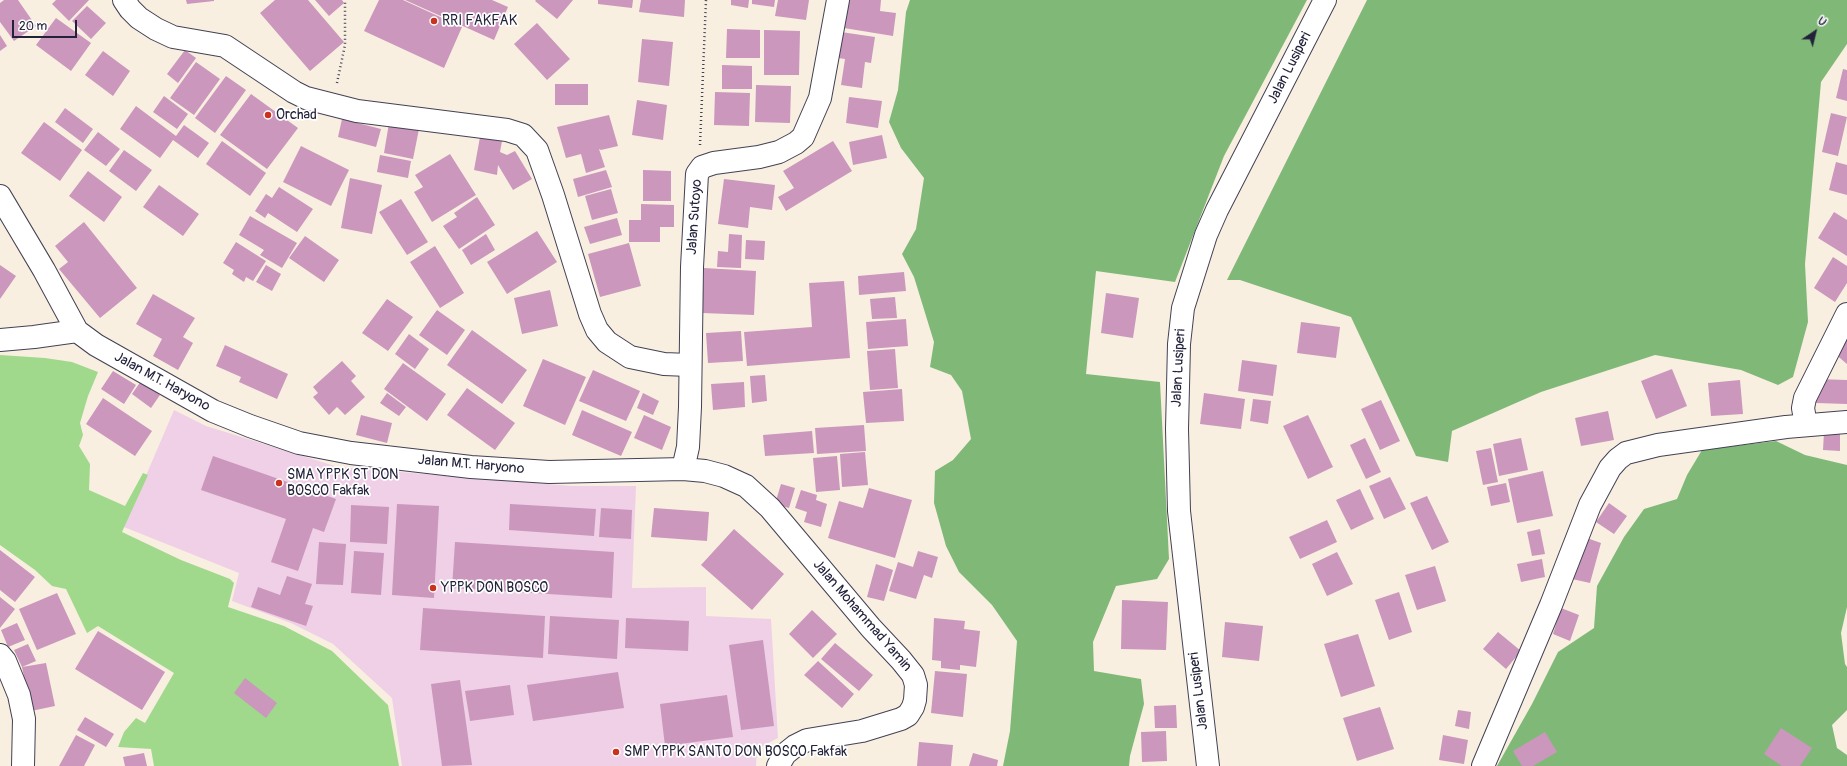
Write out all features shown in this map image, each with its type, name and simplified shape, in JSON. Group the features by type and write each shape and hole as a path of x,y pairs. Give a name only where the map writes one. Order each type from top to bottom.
{"main road":[{"path":"124,0 139,18 156,29 173,37 225,46 294,92 306,98 333,105 394,116 507,130 523,135 537,150 553,195 590,314 597,330 607,342 630,357 664,364 689,365"},
{"name":"Jalan Sutoyo","path":"683,469 688,447 690,407 689,365 696,178 700,169 705,166 714,163 759,157 779,152 800,140 808,127 820,98 838,0"},
{"name":"Jalan Lusiperi","path":"1208,766 1179,511 1177,430 1179,344 1183,308 1206,235 1217,210 1325,0"},
{"path":"0,196 44,270 77,331 0,340"},
{"path":"1806,425 1803,408 1805,398 1847,314"},
{"name":"Jalan M.T. Haryono","path":"77,331 96,345 213,411 275,436 298,443 351,453 471,467 550,472 683,469"},
{"path":"1484,766 1551,605 1590,505 1610,468 1618,459 1626,453 1658,446 1748,431 1847,422"},
{"name":"Jalan Mohammad Yamin","path":"683,469 706,470 746,486 770,508 913,675 916,685 915,700 908,714 901,719 862,731 807,740 795,746 785,754 778,766"},
{"path":"0,655 5,661 19,695 24,719 23,766"}],"path":[{"path":"333,105 345,46 345,0"},
{"path":"700,169 706,0"}],"shaded area":[{"name":"YPPK DON BOSCO","path":"174,410 206,426 338,467 572,486 636,486 632,588 706,587 706,616 771,619 778,738 757,749 756,766 402,766 392,698 333,644 291,623 232,601 239,573 124,527"}],"green space":[{"path":"910,0 1307,0 1224,156 1175,282 1096,271 1086,374 1160,382 1169,559 1157,579 1116,586 1093,642 1094,671 1141,679 1144,704 1130,756 1129,766 1003,766 1010,731 1017,641 992,605 959,572 946,546 934,503 935,471 953,460 971,439 962,391 951,375 930,367 934,342 914,277 902,254 916,229 924,178 901,148 889,122 898,90 906,12"},
{"path":"1367,0 1847,0 1847,44 1821,82 1805,264 1808,322 1793,377 1778,385 1741,370 1655,355 1541,392 1452,431 1448,462 1416,456 1351,317 1240,280 1227,280"},
{"path":"0,355 45,358 72,362 98,372 88,396 80,423 83,435 79,446 90,464 89,490 125,506 143,473 148,475 122,532 181,560 230,579 234,583 228,607 284,626 332,651 388,705 399,766 154,766 151,749 118,747 124,732 136,718 145,723 174,673 98,626 87,633 66,589 52,586 35,570 0,545"},
{"path":"1776,441 1805,455 1847,465 1847,607 1841,633 1845,664 1847,667 1847,710 1832,725 1837,748 1847,755 1847,766 1497,766 1532,704 1558,652 1594,628 1597,586 1624,537 1644,509 1677,499 1687,475 1702,450"}],"building":[{"path":"4,0 18,0 36,26 14,41 0,22 0,3"},
{"path":"56,0 89,0 69,21 52,4"},
{"path":"186,0 214,0 214,1 187,4"},
{"path":"275,0 308,0 344,42 310,71 260,13"},
{"path":"315,0 342,0 344,3 329,16"},
{"path":"379,0 403,0 462,27 444,68 364,31"},
{"path":"405,0 492,0 508,7 494,40"},
{"path":"573,0 557,19 535,1"},
{"path":"598,0 633,0 632,8 598,4"},
{"path":"641,0 685,0 684,17 639,12"},
{"path":"731,0 749,0 748,8 731,5"},
{"path":"752,0 775,0 774,7 752,4"},
{"path":"778,0 809,0 806,20 775,16"},
{"path":"848,0 881,0 880,11 896,13 893,36 844,28"},
{"path":"87,6 106,23 91,39 72,21"},
{"path":"56,18 91,43 71,71 36,45"},
{"path":"537,23 570,59 547,80 514,44"},
{"path":"727,29 760,30 760,58 726,58"},
{"path":"764,30 800,31 799,75 764,75"},
{"path":"841,32 875,37 871,63 865,62 862,88 841,85 845,59 838,58"},
{"path":"0,35 7,46 0,51"},
{"path":"642,39 673,42 669,86 638,82"},
{"path":"185,50 196,58 178,83 167,74"},
{"path":"103,51 130,71 113,96 85,75"},
{"path":"196,62 220,79 194,115 170,98"},
{"path":"722,65 752,66 752,89 722,89"},
{"path":"1843,69 1847,70 1847,101 1836,98"},
{"path":"226,76 246,90 215,133 195,118"},
{"path":"555,84 588,84 588,105 555,105"},
{"path":"756,85 791,86 790,123 755,122"},
{"path":"715,92 750,93 749,126 714,125"},
{"path":"251,94 298,128 267,169 220,135"},
{"path":"164,96 188,114 177,129 153,112"},
{"path":"849,97 882,101 878,128 846,123"},
{"path":"637,100 667,105 663,140 632,135"},
{"path":"136,106 176,136 184,125 209,143 198,158 173,140 160,158 120,129"},
{"path":"65,108 93,129 83,143 55,122"},
{"path":"1831,113 1847,117 1838,156 1822,152"},
{"path":"609,115 618,146 601,150 599,149 605,167 586,173 581,154 566,158 557,127"},
{"path":"342,119 381,129 376,147 338,137"},
{"path":"44,122 82,150 60,181 21,153"},
{"path":"389,123 419,129 413,159 384,153"},
{"path":"98,132 120,149 106,166 84,150"},
{"path":"882,135 887,158 853,165 849,142"},
{"path":"480,137 502,141 500,152 507,155 515,151 532,179 513,190 498,165 497,175 474,170"},
{"path":"222,141 266,173 250,196 206,164"},
{"path":"833,141 852,171 786,211 778,197 794,188 783,171"},
{"path":"301,146 349,170 331,206 283,182"},
{"path":"124,150 152,170 136,191 109,171"},
{"path":"450,154 476,195 432,222 414,192 423,187 415,175"},
{"path":"380,155 411,161 408,178 377,172"},
{"path":"1836,162 1847,165 1847,195 1829,190"},
{"path":"606,170 612,187 578,197 573,179"},
{"path":"643,170 671,171 671,201 643,201"},
{"path":"88,171 122,197 104,222 69,196"},
{"path":"350,178 382,185 372,234 341,228"},
{"path":"724,179 775,185 772,210 750,207 748,228 718,224"},
{"path":"159,185 199,214 183,236 143,207"},
{"path":"279,187 313,209 297,232 268,213 265,218 255,211 266,194 272,198"},
{"path":"611,189 618,213 592,220 585,196"},
{"path":"477,197 495,225 459,249 443,226 457,217 454,213"},
{"path":"401,199 428,242 407,255 379,212"},
{"path":"641,204 674,205 674,227 660,227 660,242 629,242 629,220 641,220"},
{"path":"1834,212 1847,220 1847,256 1818,238"},
{"path":"250,216 297,243 282,268 260,255 264,250 239,235"},
{"path":"617,218 622,235 590,244 584,227"},
{"path":"84,222 137,288 100,318 59,269 68,262 55,246"},
{"path":"537,231 557,262 507,294 487,262"},
{"path":"486,234 495,250 471,265 462,250"},
{"path":"729,234 742,235 741,268 717,267 718,251 728,252"},
{"path":"305,236 339,260 324,282 289,258"},
{"path":"746,240 765,241 764,260 745,259"},
{"path":"236,242 266,261 253,281 246,277 244,282 232,274 234,270 223,263"},
{"path":"629,243 641,286 600,297 588,254"},
{"path":"435,246 464,293 440,308 410,262"},
{"path":"1833,257 1847,266 1847,283 1835,302 1814,288"},
{"path":"0,265 16,276 0,299"},
{"path":"266,265 281,274 272,291 256,282"},
{"path":"704,268 756,271 754,315 702,313"},
{"path":"904,272 906,291 859,295 858,276"},
{"path":"844,281 850,358 747,366 744,332 812,327 809,283"},
{"path":"550,290 558,326 522,334 514,298"},
{"path":"1106,293 1139,298 1133,338 1101,333"},
{"path":"153,294 195,318 183,337 193,343 178,370 153,356 162,339 136,324"},
{"path":"895,297 897,318 872,319 870,299"},
{"path":"387,299 413,317 388,351 362,333"},
{"path":"437,310 465,330 447,355 419,335"},
{"path":"906,319 908,346 868,349 866,322"},
{"path":"1301,322 1340,327 1336,358 1297,353"},
{"path":"472,330 527,370 502,404 447,365"},
{"path":"741,331 743,361 708,363 706,333"},
{"path":"409,334 429,349 415,369 395,354"},
{"path":"1847,336 1847,364 1834,353"},
{"path":"225,345 288,374 277,399 239,382 241,377 216,366"},
{"path":"895,349 898,388 870,390 867,351"},
{"path":"543,359 586,377 565,425 523,406"},
{"path":"1242,360 1277,365 1273,396 1238,391"},
{"path":"342,361 356,376 351,381 365,397 345,415 337,407 329,415 313,397 318,393 313,387"},
{"path":"403,363 446,394 427,421 384,389"},
{"path":"1672,369 1687,406 1656,419 1641,381"},
{"path":"593,370 640,391 626,421 579,401"},
{"path":"113,371 136,385 124,404 101,389"},
{"path":"765,375 767,401 752,403 750,376"},
{"path":"1816,379 1847,380 1847,404 1816,403"},
{"path":"1740,380 1743,414 1711,416 1708,383"},
{"path":"141,381 160,395 151,408 132,394"},
{"path":"744,382 745,407 713,410 711,384"},
{"path":"467,388 515,423 495,450 447,415"},
{"path":"902,389 904,421 866,423 863,392"},
{"path":"387,393 406,407 399,416 380,403"},
{"path":"643,393 659,401 653,415 637,408"},
{"path":"1204,393 1245,399 1241,429 1200,424"},
{"path":"103,398 152,431 135,456 86,424"},
{"path":"1253,399 1271,401 1268,424 1250,421"},
{"path":"1381,400 1400,441 1380,450 1361,409"},
{"path":"582,410 632,432 621,456 572,435"},
{"path":"1608,411 1614,440 1581,446 1575,418"},
{"path":"361,415 392,423 387,443 356,435"},
{"path":"644,415 671,427 662,450 634,438"},
{"path":"1308,415 1333,467 1308,479 1283,426"},
{"path":"864,425 866,451 817,454 815,428"},
{"path":"812,431 814,453 765,456 763,435"},
{"path":"1824,432 1840,432 1840,451 1823,450"},
{"path":"1365,438 1381,472 1366,479 1350,445"},
{"path":"1521,438 1528,470 1499,476 1493,444"},
{"path":"1491,448 1498,482 1483,485 1476,451"},
{"path":"865,452 868,485 842,487 840,454"},
{"path":"213,456 336,499 324,532 313,528 298,571 271,562 286,519 201,490"},
{"path":"837,456 840,490 816,492 813,458"},
{"path":"1543,471 1553,516 1517,523 1508,479"},
{"path":"1390,477 1406,509 1384,519 1369,486"},
{"path":"1506,483 1510,502 1491,506 1487,487"},
{"path":"781,484 795,488 789,508 775,504"},
{"path":"869,488 912,500 895,558 828,538 839,501 863,508"},
{"path":"1360,489 1374,519 1351,530 1336,500"},
{"path":"801,490 817,495 816,500 827,504 821,527 804,522 807,512 795,508"},
{"path":"1427,496 1449,542 1432,550 1410,503"},
{"path":"1609,503 1627,516 1614,534 1596,522"},
{"path":"397,504 439,506 434,598 392,595"},
{"path":"510,504 596,509 594,536 509,530"},
{"path":"351,505 389,507 387,544 350,542"},
{"path":"601,508 632,510 631,539 599,537"},
{"path":"654,508 709,512 707,541 651,537"},
{"path":"1327,520 1337,542 1300,559 1289,537"},
{"path":"734,529 784,574 752,610 701,565"},
{"path":"1540,529 1545,554 1532,556 1527,532"},
{"path":"1584,537 1601,543 1590,583 1572,579"},
{"path":"319,542 346,544 343,585 316,584"},
{"path":"455,542 614,552 612,598 452,588"},
{"path":"0,550 35,577 15,602 0,590"},
{"path":"354,551 384,553 381,595 351,593"},
{"path":"918,551 938,557 932,578 924,575 916,599 889,591 898,562 913,567"},
{"path":"1337,552 1353,584 1327,596 1312,564"},
{"path":"1542,559 1545,577 1521,582 1517,564"},
{"path":"876,564 893,570 884,601 867,597"},
{"path":"1435,566 1446,601 1417,610 1405,575"},
{"path":"287,576 312,584 305,604 313,606 306,626 251,607 258,587 280,595"},
{"path":"1399,592 1412,632 1389,640 1375,600"},
{"path":"57,593 76,634 37,650 19,609"},
{"path":"0,597 15,609 0,628"},
{"path":"1122,600 1168,602 1166,650 1121,649"},
{"path":"423,608 545,616 543,658 420,650"},
{"path":"1561,608 1579,615 1570,641 1553,634"},
{"path":"812,610 837,634 813,658 789,634"},
{"path":"550,616 619,620 617,659 548,654"},
{"path":"626,618 689,621 688,651 625,648"},
{"path":"934,618 965,621 964,629 980,631 976,667 960,665 960,670 941,668 941,661 932,660"},
{"path":"1225,622 1263,626 1259,661 1222,657"},
{"path":"17,623 25,640 8,647 1,630"},
{"path":"98,631 165,672 142,710 75,669"},
{"path":"1498,632 1521,651 1506,669 1483,649"},
{"path":"1358,634 1375,686 1341,697 1324,644"},
{"path":"763,640 774,726 741,730 729,645"},
{"path":"835,643 873,675 859,691 821,659"},
{"path":"28,644 36,661 22,667 14,650"},
{"path":"818,661 854,694 842,708 804,675"},
{"path":"46,663 55,706 31,711 22,667"},
{"path":"935,671 967,674 963,717 931,713"},
{"path":"618,672 624,708 533,721 527,685"},
{"path":"245,678 277,703 266,718 234,693"},
{"path":"460,680 472,765 442,766 431,684"},
{"path":"510,685 514,715 470,721 465,691"},
{"path":"727,695 733,737 665,746 660,704"},
{"path":"1176,705 1177,728 1155,728 1154,706"},
{"path":"1380,707 1394,749 1357,761 1343,718"},
{"path":"1458,710 1471,712 1469,729 1455,726"},
{"path":"85,717 114,734 106,747 77,730"},
{"path":"1781,728 1812,748 1800,766 1782,766 1764,754"},
{"path":"1166,731 1167,761 1142,762 1141,732"},
{"path":"1545,732 1557,752 1533,766 1522,766 1513,751"},
{"path":"76,735 95,745 84,766 59,766"},
{"path":"1443,735 1468,740 1464,764 1439,760"},
{"path":"919,742 953,745 951,766 917,766"},
{"path":"144,753 147,766 125,766 123,757"},
{"path":"973,753 998,760 997,766 969,766"}],"place":[{"name":"RRI FAKFAK","path":"434,21"},
{"name":"Orchad","path":"268,115"},
{"name":"SMA YPPK ST DON BOSCO Fakfak","path":"279,483"},
{"name":"YPPK DON BOSCO","path":"433,588"},
{"name":"SMP YPPK SANTO DON BOSCO Fakfak","path":"616,752"}]}
